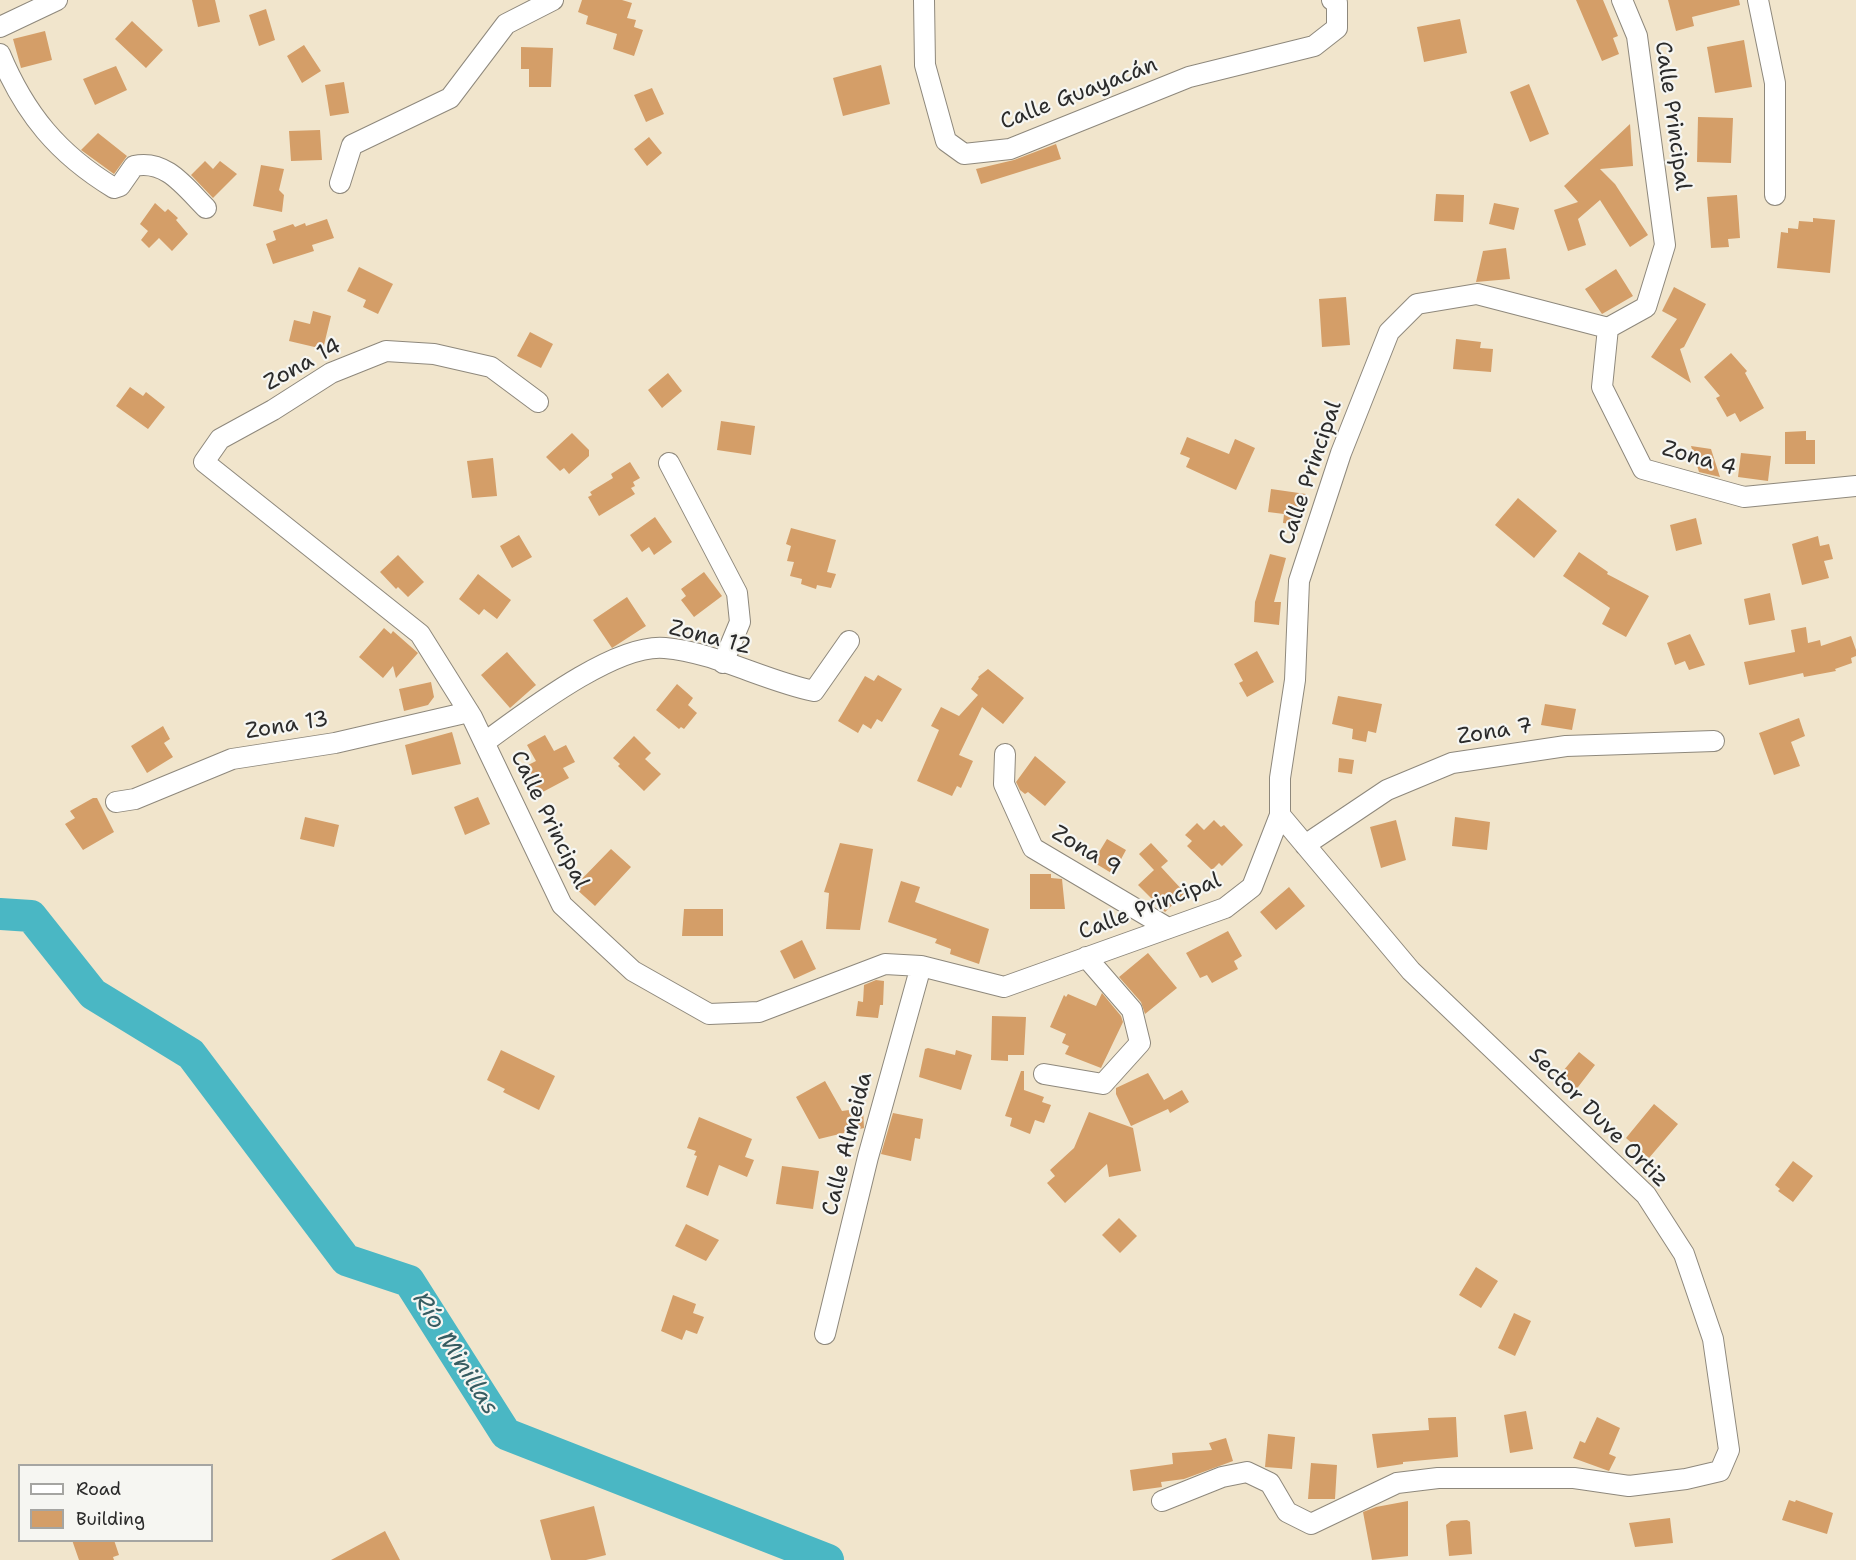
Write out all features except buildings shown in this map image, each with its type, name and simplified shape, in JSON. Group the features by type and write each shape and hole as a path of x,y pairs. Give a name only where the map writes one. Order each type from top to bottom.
{"street":[{"path":"0,27 57,0"},
{"path":"340,183 351,145 450,98 506,24 553,0"},
{"name":"Calle Guayacán","path":"924,0 926,65 946,141 964,154 1010,149 1189,77 1314,46 1337,28 1337,3 1332,0"},
{"name":"Calle Principal","path":"204,462 420,634 485,742 562,905 633,971 709,1014 759,1012 885,964 921,966 1004,987 1226,908 1252,887 1280,815 1280,778 1295,680 1299,581 1341,453 1389,332 1417,304 1477,294 1608,328 1646,307 1665,245 1637,36 1622,0"},
{"path":"1758,0 1775,83 1775,195"},
{"path":"0,54 11,81 30,112 56,145 92,174 114,188 120,186 134,166 157,165 169,171 206,208"},
{"name":"Zona 4","path":"1608,328 1602,387 1643,469 1744,497 1856,486"},
{"name":"Zona 14","path":"204,462 220,439 273,410 331,373 386,351 434,354 491,367 538,402"},
{"path":"669,463 737,593 740,622 723,663"},
{"name":"Zona 12","path":"485,742 558,690 626,655 663,647 814,691 849,641"},
{"name":"Zona 13","path":"116,802 135,799 232,759 335,743 469,712"},
{"name":"Zona 7","path":"1305,845 1387,790 1452,763 1566,746 1714,741"},
{"name":"Zona 9","path":"1005,754 1004,784 1033,848 1168,928"},
{"name":"Sector Duve Ortiz","path":"1162,1501 1222,1477 1247,1472 1270,1483 1287,1512 1311,1524 1397,1483 1438,1478 1567,1478 1629,1486 1686,1479 1720,1471 1730,1450 1713,1339 1684,1254 1646,1195 1411,971 1280,815"},
{"path":"1044,1074 1103,1084 1140,1043 1132,1010 1086,957"},
{"name":"Calle Almeida","path":"825,1334 868,1156 921,966"}],"waterway":[{"name":"Río Minillas","path":"0,914 31,916 93,994 191,1054 346,1260 409,1281 506,1434 828,1560"}]}
